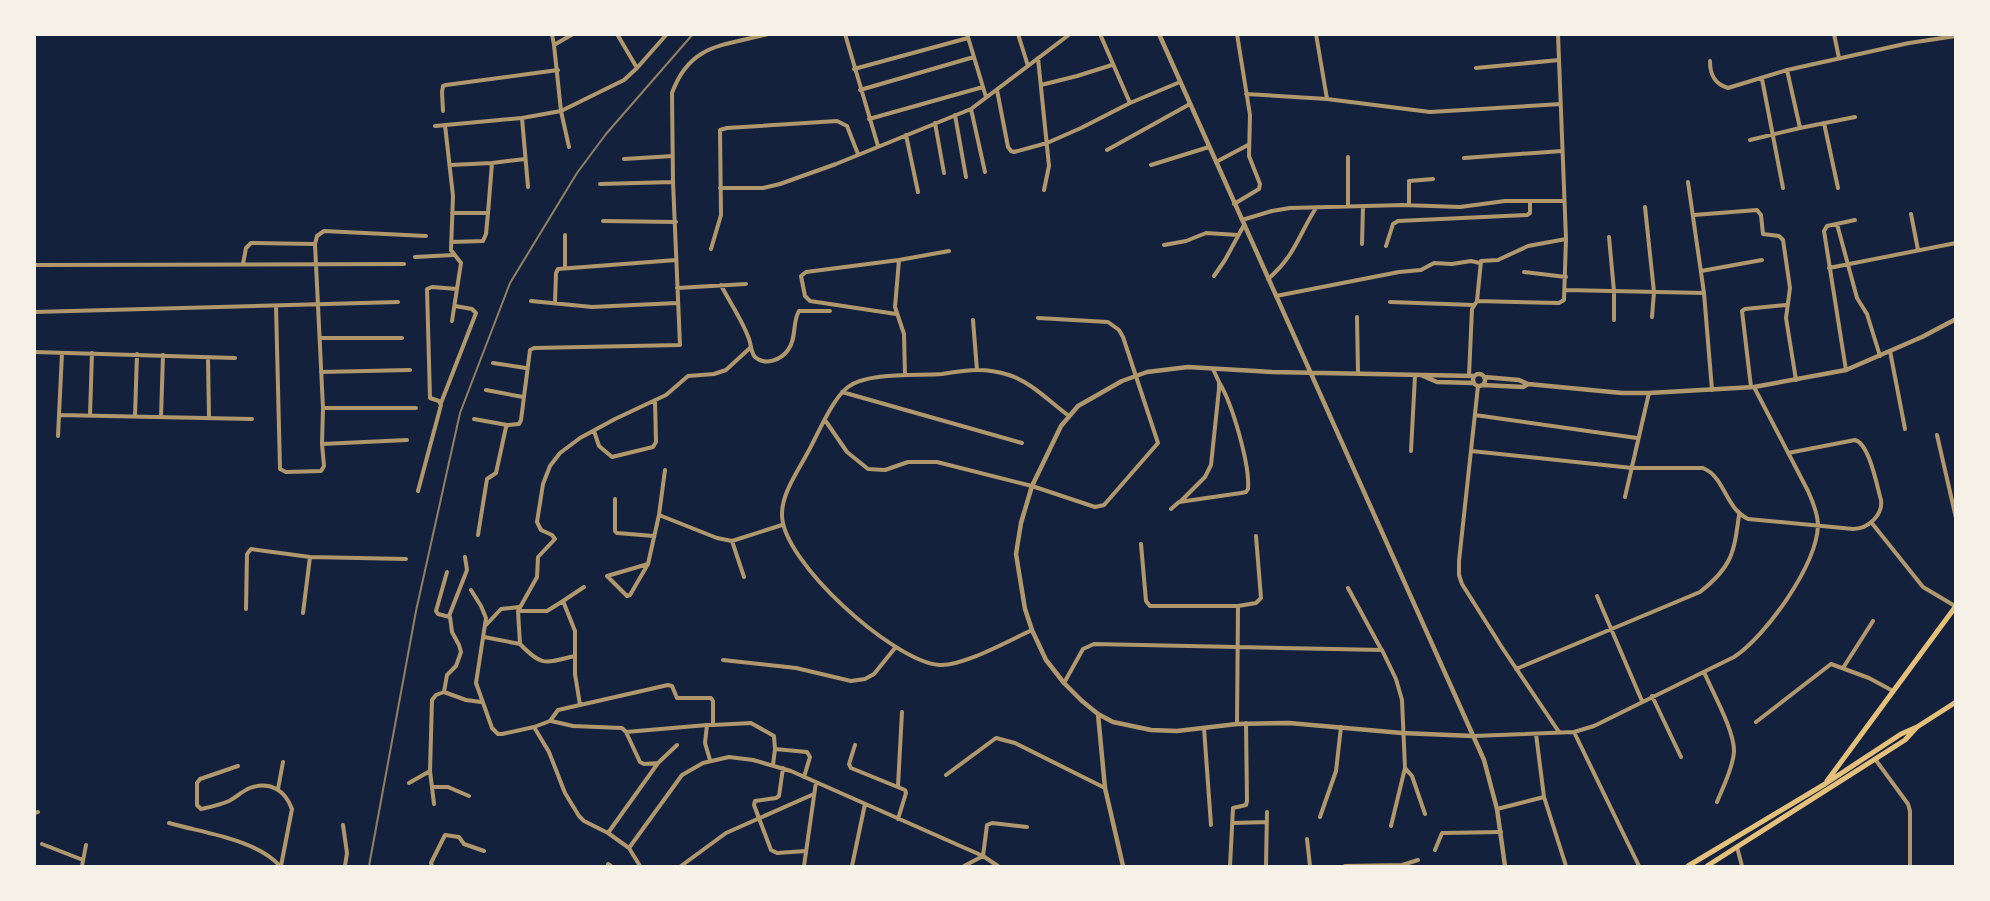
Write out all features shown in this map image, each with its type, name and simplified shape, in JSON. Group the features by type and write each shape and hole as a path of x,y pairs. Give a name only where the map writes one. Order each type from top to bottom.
{"main road":[{"path":"1826,787 1955,606"},
{"path":"1707,867 1901,734 1917,727 1956,702"},
{"path":"1688,867 1875,759 1905,740 1917,727"}],"street":[{"path":"552,34 561,111 569,147"},
{"path":"554,45 573,34"},
{"path":"435,126 522,118 561,111 624,80 637,69 667,34"},
{"path":"474,419 508,425 520,422 526,368 532,349 680,345 676,288 672,93 693,60 706,50 768,34"},
{"path":"845,34 878,146"},
{"path":"1018,34 1028,66"},
{"path":"720,188 772,187 820,170 971,108 1070,34"},
{"path":"1100,34 1130,103"},
{"path":"1159,34 1473,736 1489,775 1497,809 1505,867"},
{"path":"1234,204 1259,189 1260,184 1249,156 1250,115 1237,34"},
{"path":"1316,34 1327,99"},
{"path":"1390,302 1559,303 1564,300 1566,239 1558,34"},
{"path":"1834,34 1839,58"},
{"path":"619,36 637,69"},
{"path":"855,69 968,36 987,97"},
{"path":"1710,61 1714,81 1722,86 1737,87 1787,70 1956,36"},
{"path":"860,90 974,57"},
{"path":"1038,58 1049,166 1044,190"},
{"path":"1476,68 1559,60"},
{"path":"1041,84 1077,76 1112,64"},
{"path":"443,111 443,86 558,70"},
{"path":"1787,70 1800,128"},
{"path":"1762,78 1783,188"},
{"path":"997,90 1011,151 1047,142 1180,82"},
{"path":"869,119 983,87"},
{"path":"1246,93 1327,99 1430,112 1561,105"},
{"path":"1107,150 1190,104"},
{"path":"971,108 985,172"},
{"path":"955,115 966,177"},
{"path":"1750,140 1855,117"},
{"path":"522,118 528,187"},
{"path":"711,249 720,220 719,133 723,129 837,121 847,126 858,154"},
{"path":"935,123 944,173"},
{"path":"1824,123 1838,188"},
{"path":"445,125 450,165 453,255"},
{"path":"906,135 918,192"},
{"path":"1216,162 1248,145"},
{"path":"1151,165 1209,147"},
{"path":"1464,158 1562,151"},
{"path":"624,159 673,156"},
{"path":"1348,158 1348,206"},
{"path":"450,165 525,159"},
{"path":"451,242 483,241 486,234 492,163"},
{"path":"1409,205 1408,181 1433,179"},
{"path":"600,184 674,182"},
{"path":"1688,182 1704,293 1712,391"},
{"path":"1214,276 1225,260 1243,222 1272,211 1316,207 1409,205 1460,207 1530,201 1563,201"},
{"path":"1386,246 1393,224 1398,221 1527,215 1530,213 1530,201"},
{"path":"1362,244 1364,206"},
{"path":"1268,279 1291,256 1303,228 1316,207"},
{"path":"1645,207 1654,292 1652,317"},
{"path":"1694,215 1759,211 1763,234 1779,236 1784,243 1790,288 1786,318 1796,380"},
{"path":"452,213 488,213"},
{"path":"1911,214 1918,250"},
{"path":"1845,370 1824,228 1855,220"},
{"path":"603,221 676,222"},
{"path":"1837,224 1857,298 1867,314 1880,356"},
{"path":"276,306 280,468 286,472 321,471 324,466 315,264 317,236 327,230 426,236"},
{"path":"1164,246 1206,233 1238,235"},
{"path":"565,235 565,268"},
{"path":"1609,237 1614,320"},
{"path":"1276,296 1399,272 1418,271 1434,263 1452,264 1471,261 1480,263 1498,260 1528,246 1566,239"},
{"path":"243,264 246,248 251,243 315,244"},
{"path":"1829,268 1956,243"},
{"path":"896,314 810,301 806,296 801,276 806,272 949,251"},
{"path":"415,257 453,255 460,260 452,321"},
{"path":"555,303 558,269 676,260"},
{"path":"899,260 896,314 904,334 905,375"},
{"path":"1701,271 1762,260"},
{"path":"1478,385 1472,376 1475,303 1480,263"},
{"path":"34,265 404,264"},
{"path":"1524,272 1566,277"},
{"path":"676,288 746,284"},
{"path":"721,285 748,336 753,354 757,358 769,361 779,359 788,350 795,338 799,311 830,311"},
{"path":"441,403 430,398 427,289 432,287 457,289"},
{"path":"1565,290 1704,293"},
{"path":"531,301 592,307 677,303"},
{"path":"34,312 398,302"},
{"path":"1786,305 1742,311 1753,387 1815,506 1818,525 1808,563 1769,624 1744,651 1594,726 1574,732 1473,736 1402,733 1289,723 1246,723 1204,729 1151,730 1113,722 1098,714 1064,683 1046,660 1032,630 1025,609 1016,554 1021,522 1032,486 1069,416 1092,396 1136,376 1173,368 1415,376 1479,374 1484,377 1519,380 1528,384 1622,393 1712,391 1753,387 1845,370 1880,356 1956,319"},
{"path":"418,491 441,403 476,313 472,309 455,306"},
{"path":"1357,316 1358,373"},
{"path":"825,420 847,452 868,469 885,470 908,462 937,462 1032,486 1095,507 1104,505 1158,443 1123,336 1114,325 1108,322 1038,318"},
{"path":"973,320 977,370"},
{"path":"320,338 402,338"},
{"path":"520,644 519,609 537,576 538,557 555,539 539,528 537,522 540,492 546,475 560,453 594,431 672,392 688,376 714,374 726,370 751,347"},
{"path":"1890,351 1905,429"},
{"path":"34,352 235,358"},
{"path":"58,436 62,352"},
{"path":"90,415 92,353"},
{"path":"135,416 137,354"},
{"path":"161,417 164,355"},
{"path":"208,357 209,418"},
{"path":"494,363 526,368"},
{"path":"1179,502 1241,493 1248,489 1244,456 1235,423 1227,396 1213,369"},
{"path":"321,372 410,370"},
{"path":"1032,630 951,664 929,664 895,648 837,600 800,555 782,525 783,503 825,420 842,392 859,381 977,370 999,372 1022,381 1069,416"},
{"path":"1421,375 1437,382 1523,387 1528,384"},
{"path":"1411,451 1415,376"},
{"path":"1484,377 1478,385 1459,575 1462,585 1560,733"},
{"path":"1171,509 1205,477 1211,465 1219,382"},
{"path":"486,390 523,397"},
{"path":"842,392 1022,443"},
{"path":"1625,498 1649,393"},
{"path":"594,431 598,446 612,457 653,447 656,442 655,400"},
{"path":"323,408 416,408"},
{"path":"59,415 252,418"},
{"path":"1475,415 1637,438"},
{"path":"478,535 487,479 496,473 508,425"},
{"path":"1936,435 1956,518"},
{"path":"322,444 407,440"},
{"path":"1471,451 1632,468 1702,468 1710,471 1739,515 1748,519 1859,529 1871,522 1880,510 1881,500 1866,448 1860,441 1855,440 1788,453"},
{"path":"648,564 607,576 628,596 648,564 659,515 665,470"},
{"path":"615,499 617,533 654,536"},
{"path":"659,515 717,538 732,540 782,525"},
{"path":"1516,669 1689,598 1710,584 1729,563 1735,548 1739,515"},
{"path":"1871,522 1923,587 1955,606"},
{"path":"1141,544 1146,601 1150,606 1238,606 1256,603 1261,598 1256,536"},
{"path":"732,540 744,577"},
{"path":"246,609 247,551 251,549 309,557 406,559"},
{"path":"303,613 309,557"},
{"path":"444,692 447,675 456,666 461,652 452,632 449,616 467,570 465,557"},
{"path":"447,572 436,611 438,614 449,616"},
{"path":"486,625 497,611 519,609 547,611 584,587"},
{"path":"1348,588 1382,650 1400,690 1402,700 1405,768 1391,826"},
{"path":"471,590 484,612 486,625 476,683 492,728 498,734 534,727 550,721 573,726 619,727 626,732 640,762 658,763"},
{"path":"1597,596 1642,701"},
{"path":"563,601 574,631 574,674 580,705"},
{"path":"1237,724 1238,606"},
{"path":"1843,668 1873,621"},
{"path":"484,637 520,644 531,656 541,661 575,656"},
{"path":"1064,683 1083,649 1090,644 1382,650"},
{"path":"723,660 796,668 851,681 874,674 895,648"},
{"path":"1756,722 1828,665 1835,665 1869,678 1894,691"},
{"path":"1704,672 1722,711 1734,751 1717,802"},
{"path":"550,721 558,710 670,685 677,698 708,697 713,699 713,725"},
{"path":"434,804 430,771 432,700 436,695 444,692 466,700 481,702"},
{"path":"1652,696 1681,757"},
{"path":"898,786 902,712"},
{"path":"1098,714 1105,788 1123,866 1118,867"},
{"path":"626,732 751,723 774,736 773,765"},
{"path":"1230,867 1233,808 1246,805 1247,801 1246,723"},
{"path":"707,725 705,743 710,760"},
{"path":"1320,817 1336,771 1341,726"},
{"path":"534,727 549,752 574,810 584,821 608,833 629,848 640,867"},
{"path":"1204,729 1211,825"},
{"path":"1574,732 1639,867"},
{"path":"1536,734 1544,797 1566,867"},
{"path":"946,775 996,738 1015,743 1105,788"},
{"path":"855,745 849,764 850,768 898,786 906,793 898,819"},
{"path":"608,833 658,763 677,746"},
{"path":"775,749 809,753 804,777"},
{"path":"629,848 676,782 689,770 710,760 738,758 783,768 983,856 998,867"},
{"path":"1875,759 1908,804 1910,867"},
{"path":"281,867 292,809 279,789 283,762"},
{"path":"238,766 200,779 197,783 199,808 203,809 226,802 258,786 279,789"},
{"path":"783,768 779,796 754,803 758,819 769,848 774,852 806,852"},
{"path":"1405,768 1412,776 1425,814"},
{"path":"410,783 430,771"},
{"path":"804,867 816,782"},
{"path":"432,787 448,787 469,796"},
{"path":"681,867 726,833 814,794"},
{"path":"1497,809 1544,797"},
{"path":"852,867 865,804"},
{"path":"1266,867 1267,812"},
{"path":"1233,823 1267,822"},
{"path":"169,823 254,847 270,856 281,867"},
{"path":"983,856 987,825 992,823 1027,827"},
{"path":"343,825 347,853 345,867"},
{"path":"1435,850 1442,833 1501,832"},
{"path":"432,867 431,863 443,837 447,834 459,837 464,844 484,851"},
{"path":"1307,839 1310,867"},
{"path":"42,844 83,861"},
{"path":"82,867 86,845"},
{"path":"1737,846 1742,867"},
{"path":"964,867 983,856"},
{"path":"1346,867 1402,865 1418,860"}],"railway":[{"path":"369,866 416,611 460,413 510,283 577,173 606,134 693,34"}]}
